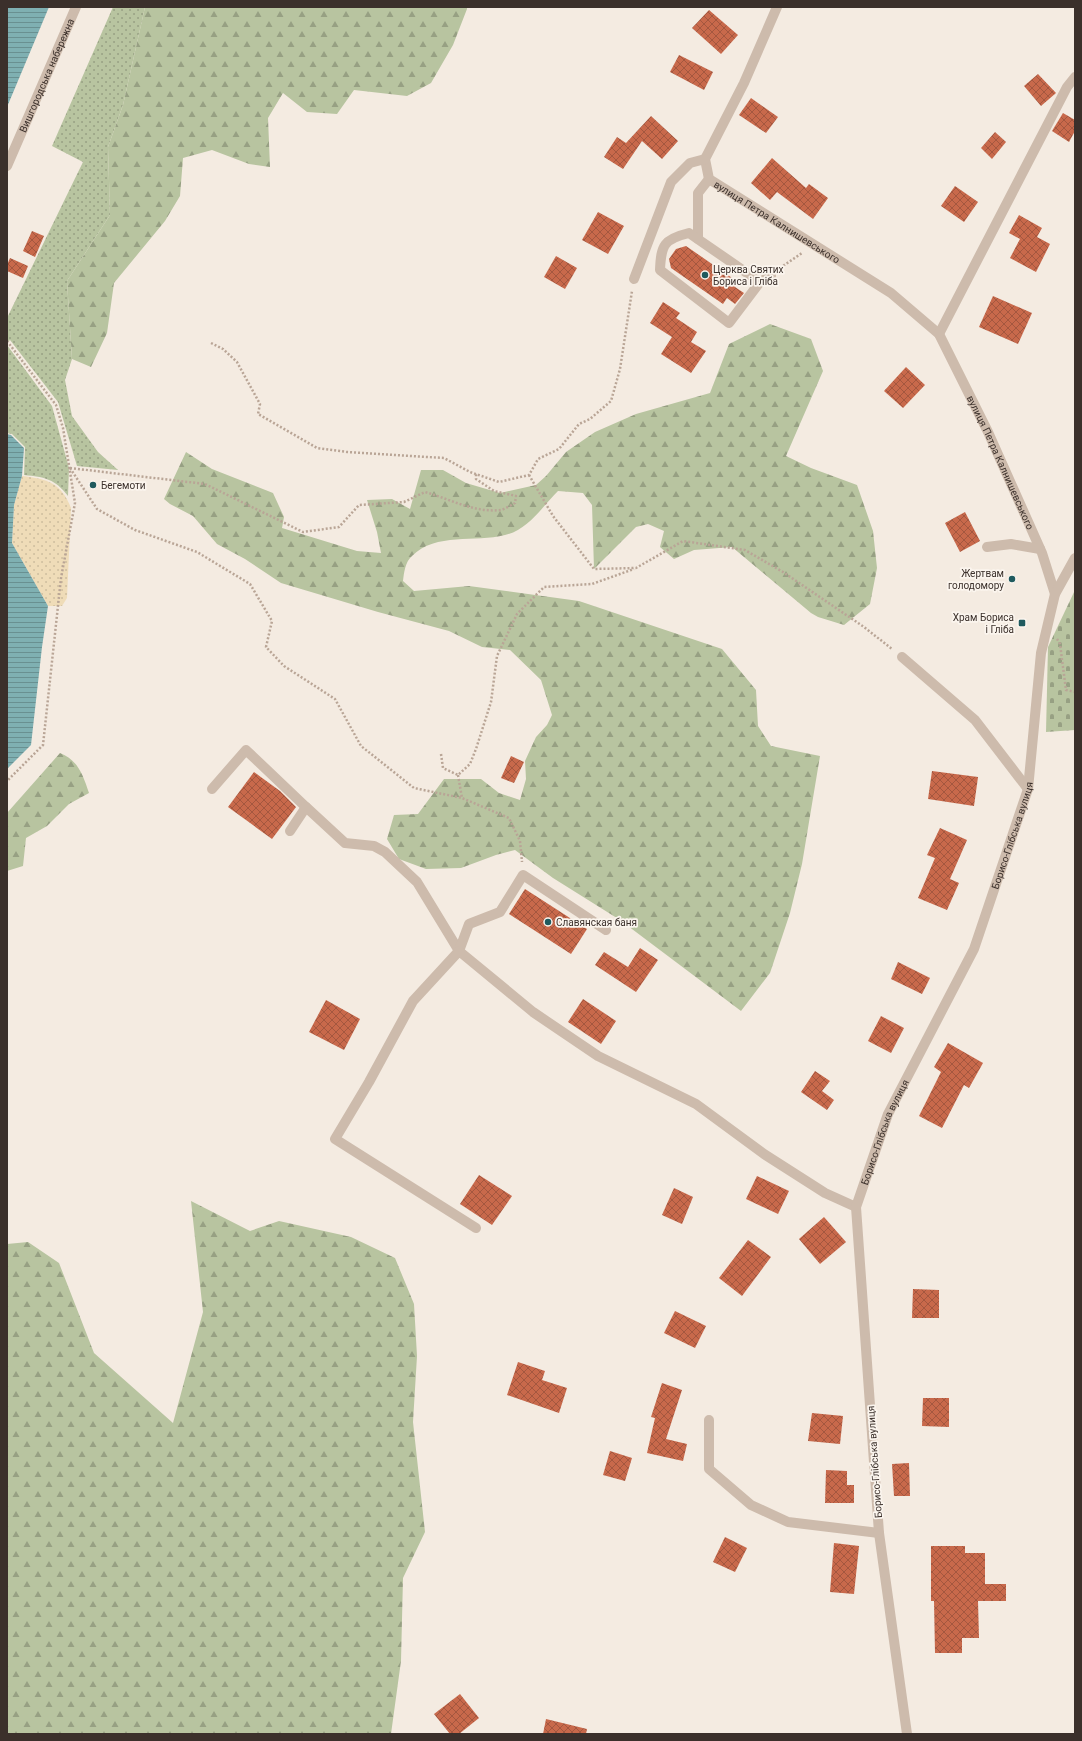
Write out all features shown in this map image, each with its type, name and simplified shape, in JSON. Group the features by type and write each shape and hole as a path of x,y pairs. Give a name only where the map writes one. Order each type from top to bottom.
{"street":[{"name":"Вишгородська набережна","path":"7,166 76,7"},
{"path":"634,279 671,182 690,163 705,159 744,83 777,7"},
{"path":"939,334 1068,87 1075,77"},
{"name":"вулиця Петра Калнишевського","path":"705,159 709,179 891,293 939,334 988,432 1040,549 1055,594"},
{"path":"698,239 698,193 709,179"},
{"path":"760,282 689,232 672,237 660,251 660,270 729,323 760,282 771,276"},
{"path":"987,548 1010,544 1040,549"},
{"name":"Борисо-Глібська вулиця","path":"907,1734 879,1533 856,1206 888,1114 974,949 1028,789 1041,652 1055,594 1075,558"},
{"path":"902,657 975,720 1028,789"},
{"path":"212,788 246,750 345,843 374,846 385,852 417,882 459,951 533,1012 598,1056 696,1104 764,1154 825,1193 856,1206"},
{"path":"290,830 306,807"},
{"path":"476,1228 335,1139 369,1082 413,1001 459,951 469,924 500,912 523,875 606,930"},
{"path":"709,1420 708,1469 751,1505 788,1522 879,1533"}],"path":[{"path":"784,264 799,255 812,243"},
{"path":"211,343 223,349 237,362 260,404 258,414 316,448 347,452 444,458 499,482 529,475 538,459 559,449 579,424 590,419 611,401 620,369 634,279"},
{"path":"7,341 56,405 63,428 75,503 61,578 43,744 7,781"},
{"path":"70,468 205,484 303,532 339,527 359,505 404,502 425,492 448,499 472,509 502,510 515,503 516,496 494,491 476,479 476,473"},
{"path":"70,468 97,509 135,530 197,552 250,584 272,621 266,647 284,666 335,699 361,746 414,788 462,798 509,818 520,841 523,875"},
{"path":"529,475 553,516 594,568 636,568"},
{"path":"458,775 470,764 476,749 491,702 497,656 517,614 544,587 592,584 636,568 683,541 745,550 783,572 851,618 902,657"},
{"path":"1047,626 1060,644 1066,690 1075,692"},
{"path":"441,754 443,768 458,775"},
{"path":"458,775 462,798"}],"green space":[{"path":"113,7 145,7 123,105 108,147 110,215 67,281 72,359 65,380 72,416 98,452 118,470 77,466 58,402 10,340 7,343 7,318 83,162 52,146"},
{"path":"145,7 467,7 467,9 453,45 431,83 407,96 354,90 337,114 307,112 283,93 268,118 270,167 249,164 212,150 183,158 180,196 165,221 114,283 107,333 91,367 72,359 67,281 110,215 108,147 123,105"},
{"path":"770,324 811,339 823,371 786,456 811,468 857,485 873,531 877,568 870,604 844,625 818,617 811,613 732,547 694,550 674,559 660,547 664,531 648,524 636,527 594,569 592,505 583,493 558,491 528,523 505,535 444,541 432,544 410,558 405,568 403,581 414,591 469,586 579,601 722,649 756,690 758,726 771,746 820,756 802,864 790,913 770,973 741,1011 620,920 553,878 515,850 496,855 461,868 426,869 399,859 387,839 394,815 418,814 444,779 481,779 499,793 520,800 526,779 525,761 536,737 547,725 552,715 541,680 510,650 482,647 449,631 378,612 281,583 245,559 217,544 193,516 170,504 164,499 186,452 212,469 273,493 284,517 282,528 357,551 381,553 377,532 367,500 392,499 410,509 421,470 443,470 466,483 500,493 536,485 546,476 566,452 595,432 636,414 710,393 729,344"},
{"path":"7,345 52,406 69,468 68,496 54,482 44,478 24,475 25,447 12,434 7,433"},
{"path":"1075,590 1075,730 1046,732 1048,647"},
{"path":"60,753 76,764 82,774 89,793 69,804 47,826 26,838 23,866 7,871 7,813"},
{"path":"191,1201 250,1231 279,1221 351,1237 395,1258 414,1304 417,1356 413,1422 425,1532 403,1578 401,1661 391,1734 7,1734 7,1244 28,1242 59,1263 94,1353 173,1423 203,1312"}],"sand":[{"path":"22,476 39,479 52,484 63,493 71,508 67,598 62,606 48,606 12,543 14,505"}],"water":[{"path":"7,7 49,7 7,107"},
{"path":"7,434 11,435 24,448 22,476 14,505 12,543 48,606 31,745 7,769"}],"building":[{"path":"709,10 738,35 721,54 692,28"},
{"path":"679,55 713,72 704,90 670,72"},
{"path":"1038,74 1056,93 1041,106 1024,86"},
{"path":"751,98 778,117 766,133 739,115"},
{"path":"1063,113 1075,120 1075,131 1069,142 1052,131"},
{"path":"651,116 678,141 662,159 642,141 623,169 604,157 617,137 626,143"},
{"path":"995,132 1006,142 992,159 981,148"},
{"path":"772,158 806,188 809,184 828,198 813,219 777,192 770,200 751,183"},
{"path":"955,186 978,202 964,222 941,206"},
{"path":"598,212 624,226 608,254 582,240"},
{"path":"1019,215 1042,228 1037,237 1050,244 1036,272 1010,258 1020,239 1009,233"},
{"path":"32,231 44,236 35,257 23,251"},
{"name":"Церква Святих Бориса і Гліба","path":"686,246 738,282 735,287 744,293 735,304 727,298 723,304 671,268 669,259 676,249"},
{"path":"556,256 577,268 565,289 544,277"},
{"path":"10,258 28,266 23,278 7,271 7,265"},
{"path":"993,296 1032,313 1018,344 979,327"},
{"path":"663,302 680,313 676,318 697,332 691,342 706,351 691,373 661,354 672,337 650,323"},
{"path":"906,367 925,385 903,408 884,391"},
{"path":"965,512 980,541 960,552 945,523"},
{"path":"511,756 524,762 514,783 501,778"},
{"path":"932,771 978,777 974,806 928,799"},
{"path":"254,772 280,791 296,807 272,839 228,807"},
{"path":"940,828 967,840 950,879 959,883 947,910 918,898 935,858 927,855"},
{"name":"Славянская баня","path":"525,889 587,929 571,954 509,914"},
{"path":"640,948 658,960 636,992 595,965 604,952 628,967"},
{"path":"898,962 930,978 922,994 891,979"},
{"path":"583,999 616,1021 601,1044 568,1022"},
{"path":"326,1000 360,1019 344,1050 309,1032"},
{"path":"881,1016 904,1028 891,1053 868,1041"},
{"path":"948,1043 983,1063 969,1088 964,1085 942,1128 919,1116 941,1072 934,1067"},
{"path":"815,1071 830,1081 822,1091 834,1100 827,1110 801,1092"},
{"path":"479,1175 512,1196 492,1225 460,1204"},
{"path":"757,1176 789,1191 778,1214 746,1199"},
{"path":"674,1188 693,1197 682,1224 662,1215"},
{"path":"824,1217 846,1242 820,1264 799,1239"},
{"path":"748,1240 771,1257 742,1296 719,1278"},
{"path":"913,1289 939,1290 939,1318 912,1318"},
{"path":"675,1311 706,1326 695,1348 664,1333"},
{"path":"518,1362 545,1371 542,1380 567,1388 559,1413 507,1395"},
{"path":"662,1383 682,1390 666,1439 687,1444 683,1461 647,1453 655,1418 651,1417"},
{"path":"923,1398 949,1398 949,1427 922,1426"},
{"path":"812,1413 843,1416 840,1444 808,1441"},
{"path":"610,1451 632,1458 625,1481 603,1475"},
{"path":"909,1463 910,1496 894,1496 892,1464"},
{"path":"826,1470 847,1471 847,1485 854,1485 854,1503 825,1503"},
{"path":"725,1537 747,1548 735,1572 713,1562"},
{"path":"834,1543 859,1546 854,1594 830,1592"},
{"path":"931,1546 965,1546 965,1553 985,1553 985,1584 1006,1584 1006,1601 978,1601 979,1638 962,1638 962,1653 935,1653 934,1601 931,1601"},
{"path":"460,1694 479,1718 459,1734 450,1734 434,1714"},
{"path":"546,1719 587,1729 586,1734 543,1734"}],"place":[{"name":"Церква Святих Бориса і Гліба","path":"705,275"},
{"name":"Бегемоти","path":"93,485"},
{"name":"Жертвам голодомору","path":"1012,579"},
{"name":"Храм Бориса і Гліба","path":"1022,623"},
{"name":"Славянская баня","path":"548,922"}]}
